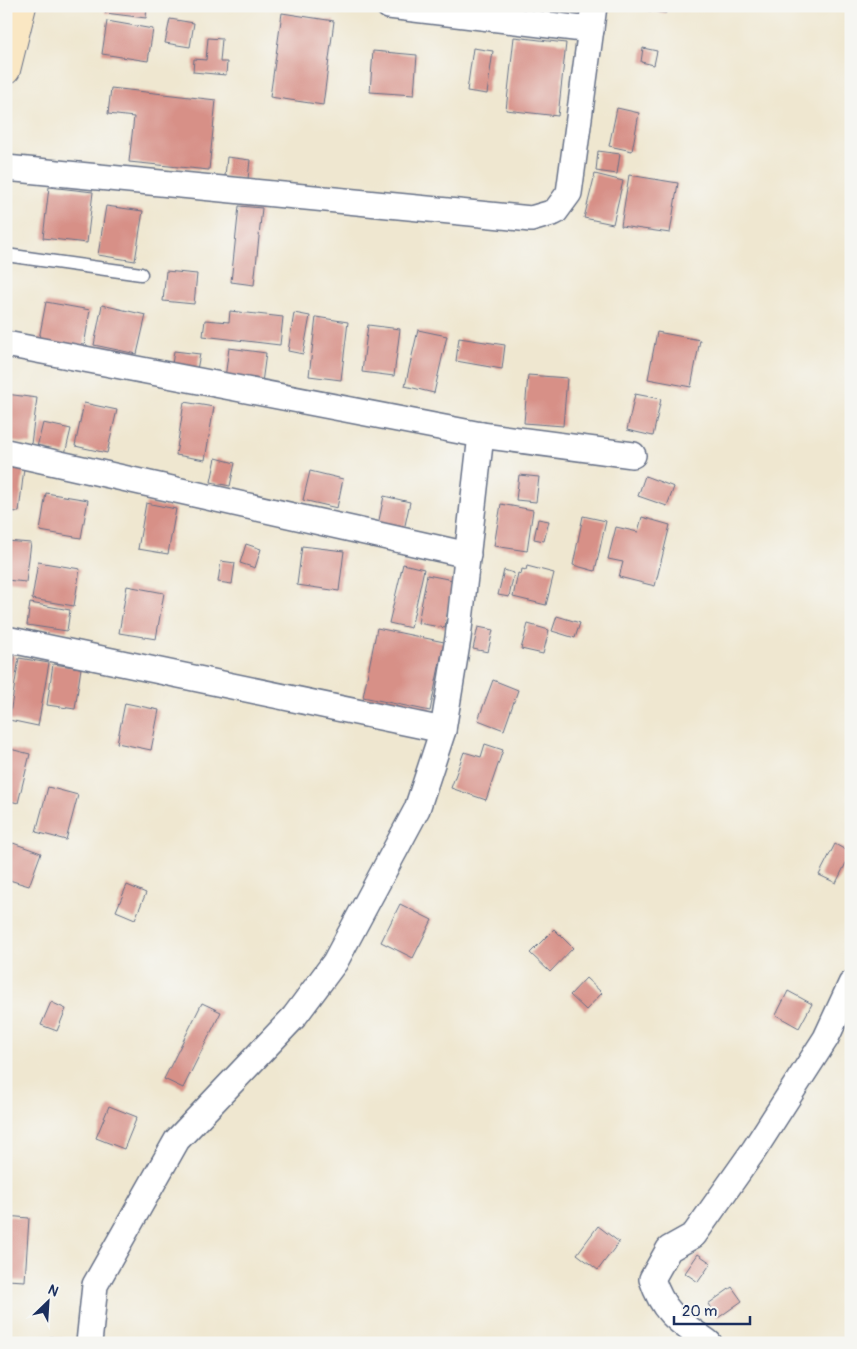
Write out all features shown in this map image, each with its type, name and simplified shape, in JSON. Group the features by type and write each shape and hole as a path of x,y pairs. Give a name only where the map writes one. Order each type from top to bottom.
{"main road":[{"path":"6,70 22,6"}],"street":[{"path":"6,168 531,219 555,212 569,193 593,18 389,6"},
{"path":"6,344 481,435 633,456"},
{"path":"89,1343 95,1285 177,1140 294,1017 335,962 417,809 442,730 458,638 481,435"},
{"path":"6,452 468,555"},
{"path":"6,639 442,730"},
{"path":"709,1343 672,1317 658,1299 652,1279 669,1249 694,1234 754,1150 826,1038 851,984"}],"lane":[{"path":"6,256 141,274"}],"building":[{"path":"106,6 147,6 146,18 105,13"},
{"path":"644,6 666,6 666,13 644,10"},
{"path":"282,13 334,21 323,105 270,97"},
{"path":"170,19 194,23 190,47 165,43"},
{"path":"107,21 153,29 148,61 102,54"},
{"path":"514,37 566,43 558,116 506,110"},
{"path":"208,38 222,39 220,62 227,62 226,75 193,72 194,59 206,60"},
{"path":"473,48 493,51 487,94 467,91"},
{"path":"643,48 657,51 654,65 641,62"},
{"path":"373,51 417,55 414,95 370,92"},
{"path":"111,88 216,100 209,170 129,162 134,117 108,114"},
{"path":"617,108 639,113 632,151 609,146"},
{"path":"598,151 620,154 617,174 596,171"},
{"path":"227,157 250,160 248,179 225,176"},
{"path":"595,174 623,181 613,224 584,218"},
{"path":"629,175 678,183 670,233 621,226"},
{"path":"49,187 93,192 87,243 43,238"},
{"path":"106,206 143,211 135,261 98,255"},
{"path":"239,206 262,208 254,285 231,282"},
{"path":"166,271 197,274 194,304 163,301"},
{"path":"46,302 90,310 83,352 38,344"},
{"path":"102,305 146,315 137,354 94,345"},
{"path":"230,311 283,317 280,345 203,336 205,320 229,322"},
{"path":"294,313 310,316 303,354 288,351"},
{"path":"316,317 348,322 341,380 309,376"},
{"path":"368,325 400,329 394,376 362,372"},
{"path":"418,330 447,336 434,393 405,386"},
{"path":"657,332 700,340 691,387 648,379"},
{"path":"459,338 505,345 502,369 456,361"},
{"path":"229,348 266,353 262,383 225,378"},
{"path":"174,351 200,354 196,375 171,371"},
{"path":"528,375 567,378 563,426 524,423"},
{"path":"6,394 37,398 31,444 6,441"},
{"path":"635,394 661,399 653,436 627,430"},
{"path":"184,402 214,407 205,460 176,455"},
{"path":"84,403 117,410 107,453 75,446"},
{"path":"43,423 71,429 65,454 37,447"},
{"path":"216,458 235,463 230,486 211,482"},
{"path":"6,466 24,468 19,512 6,511"},
{"path":"310,471 343,479 337,508 303,500"},
{"path":"519,475 539,477 536,502 516,500"},
{"path":"645,476 674,487 667,506 638,496"},
{"path":"46,493 88,500 81,538 40,531"},
{"path":"384,496 410,502 404,530 378,525"},
{"path":"146,503 176,509 168,554 138,549"},
{"path":"501,504 533,510 527,551 494,546"},
{"path":"583,516 606,521 595,571 573,565"},
{"path":"642,517 670,525 655,586 619,577 623,562 608,559 616,527 638,532"},
{"path":"538,519 549,521 544,541 534,539"},
{"path":"6,541 31,543 26,582 6,580"},
{"path":"246,544 261,549 255,568 240,563"},
{"path":"302,546 344,551 339,591 297,585"},
{"path":"221,561 235,563 232,584 218,582"},
{"path":"38,562 80,569 74,606 32,599"},
{"path":"403,564 424,569 411,628 389,623"},
{"path":"527,566 554,573 546,605 513,597 518,573 521,574 522,569 526,570"},
{"path":"504,570 514,573 509,597 498,595"},
{"path":"427,575 453,580 445,628 418,623"},
{"path":"127,586 164,593 156,639 119,633"},
{"path":"30,603 70,610 67,631 27,625"},
{"path":"557,616 580,623 575,638 552,631"},
{"path":"528,624 549,630 543,654 521,649"},
{"path":"478,627 493,630 488,652 473,649"},
{"path":"377,628 444,642 430,711 363,697"},
{"path":"6,654 15,656 7,712 6,712"},
{"path":"19,658 49,663 38,726 9,720"},
{"path":"53,664 81,668 75,709 47,705"},
{"path":"493,680 518,690 504,730 478,720"},
{"path":"125,703 159,710 151,750 117,743"},
{"path":"485,744 503,750 486,800 451,788 464,752 481,757"},
{"path":"6,748 30,754 18,803 6,800"},
{"path":"48,787 78,795 66,840 36,832"},
{"path":"13,843 41,853 29,886 6,879 6,862"},
{"path":"835,844 851,853 836,883 819,875"},
{"path":"127,885 146,893 135,919 116,911"},
{"path":"400,904 432,920 413,958 381,942"},
{"path":"554,929 573,948 550,972 530,953"},
{"path":"586,978 602,993 586,1010 570,995"},
{"path":"788,991 812,1004 799,1028 776,1015"},
{"path":"51,1002 66,1009 57,1031 41,1025"},
{"path":"202,1003 221,1012 183,1088 164,1079"},
{"path":"109,1106 137,1117 124,1149 96,1138"},
{"path":"6,1216 29,1218 25,1281 6,1280"},
{"path":"598,1226 619,1242 598,1270 577,1254"},
{"path":"698,1254 711,1263 698,1282 685,1273"},
{"path":"732,1287 742,1301 718,1318 708,1304"},
{"path":"50,1337 81,1341 80,1343 49,1343"}]}
